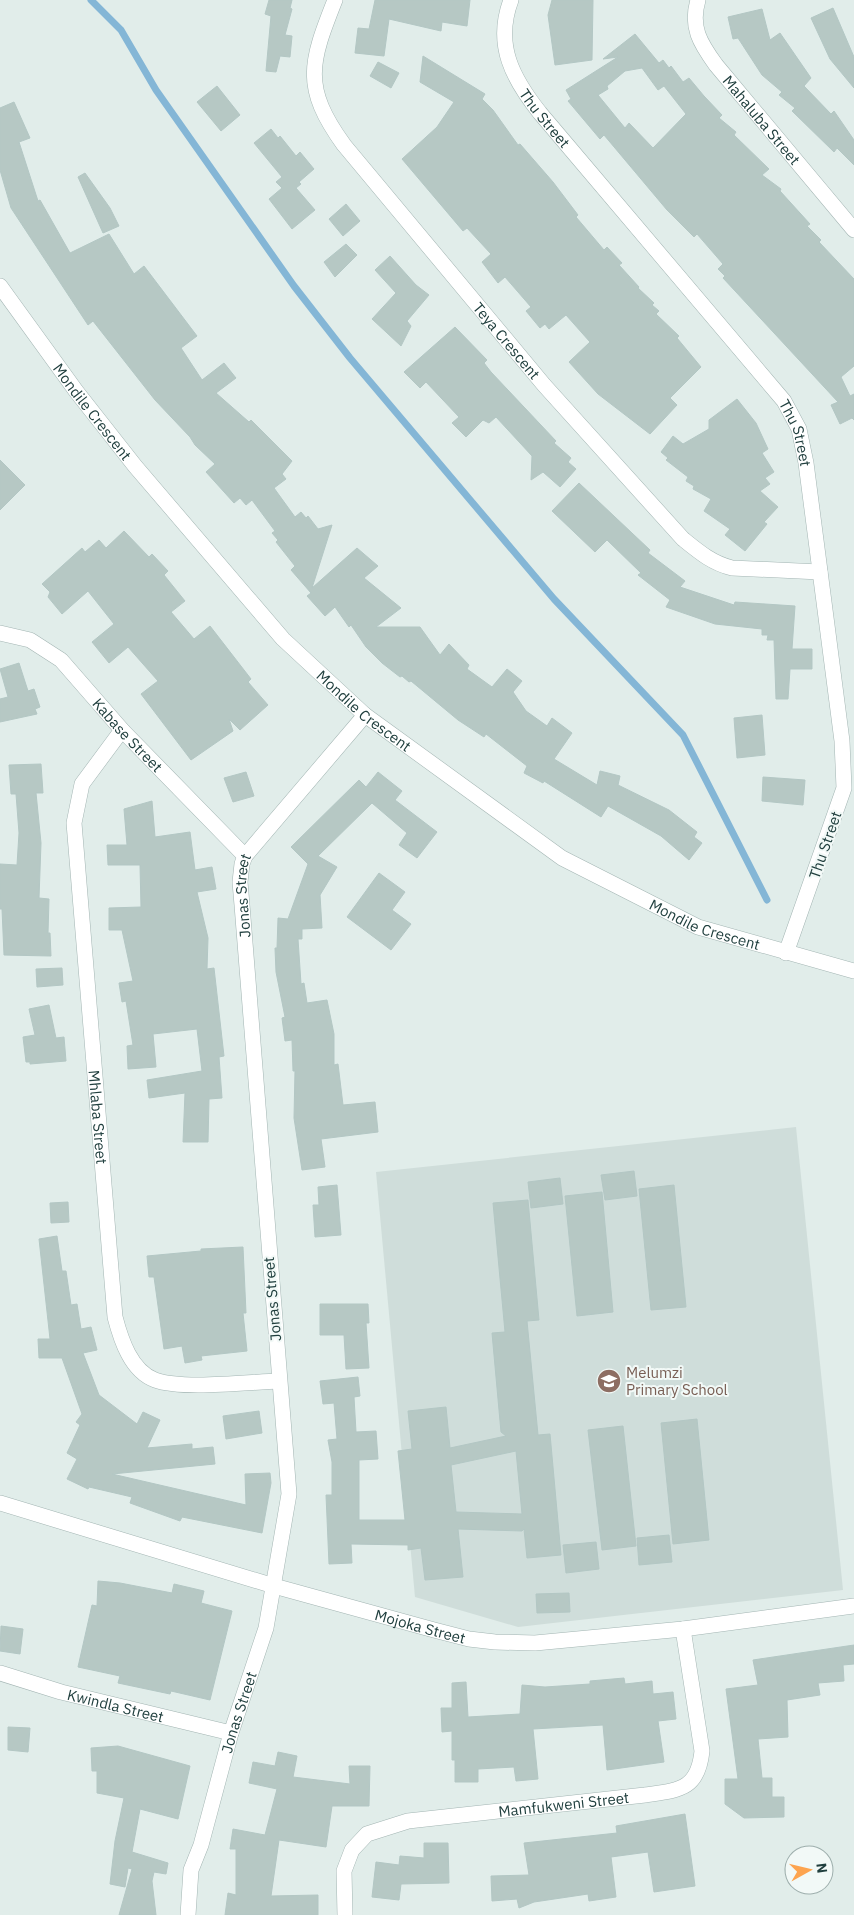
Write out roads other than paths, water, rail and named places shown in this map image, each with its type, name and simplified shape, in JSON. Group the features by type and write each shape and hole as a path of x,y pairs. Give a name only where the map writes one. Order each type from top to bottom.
{"street":[{"name":"Teya Crescent","path":"335,0 316,52 314,76 322,111 344,145 544,385 683,539 703,555 718,564 732,568 820,572"},
{"name":"Thu Street","path":"511,0 506,12 507,55 510,68 519,84 540,113 773,387 799,429 806,463 849,789 786,953"},
{"name":"Mahaluba Street","path":"698,0 695,22 699,41 716,65 854,230"},
{"name":"Mondile Crescent","path":"0,286 114,442 283,639 365,715 562,858 698,927 854,971"},
{"name":"Kabase Street","path":"0,633 30,640 61,660 122,730 245,856"},
{"name":"Jonas Street","path":"188,1915 191,1870 201,1846 231,1733 266,1628 290,1494 279,1380 240,882 242,864 245,856 365,715"},
{"name":"Mhlaba Street","path":"122,730 82,784 74,822 115,1317 120,1335 135,1365 155,1380 180,1385 279,1380"},
{"name":"Mojoka Street","path":"0,1503 274,1586 469,1639 535,1643 683,1629 854,1606"},
{"name":"Mamfukweni Street","path":"345,1915 344,1872 352,1850 366,1834 408,1821 645,1795 674,1791 692,1782 701,1765 702,1751 683,1629"},
{"name":"Kwindla Street","path":"0,1673 61,1692 231,1733"}],"waterway":[{"path":"91,0 121,30 156,90 294,286 350,358 554,599 683,735 767,900"}],"place":[{"name":"Melumzi Primary School","path":"609,1381"}]}
